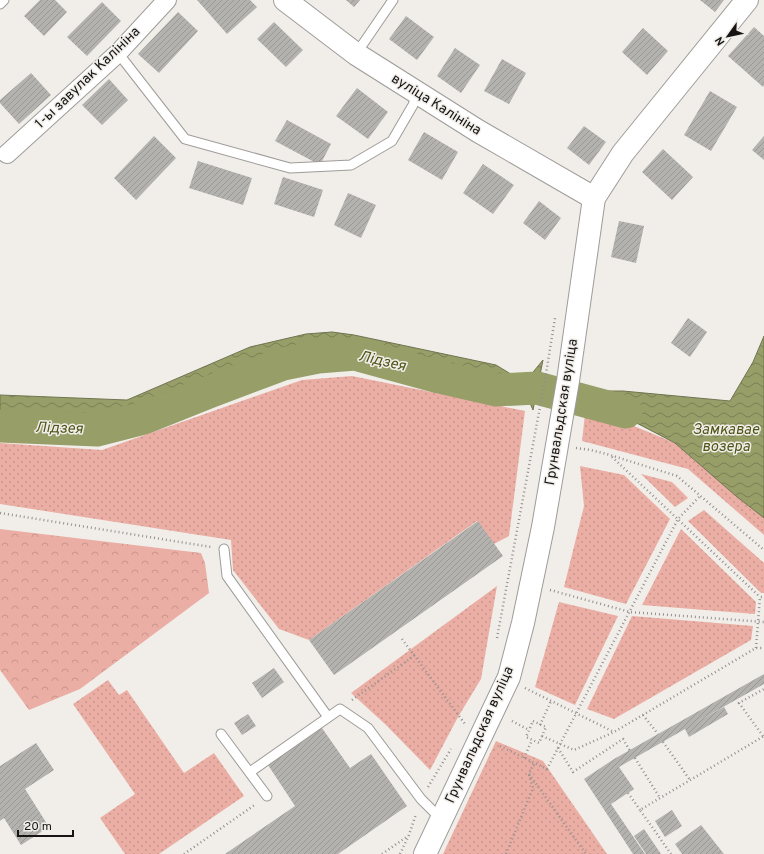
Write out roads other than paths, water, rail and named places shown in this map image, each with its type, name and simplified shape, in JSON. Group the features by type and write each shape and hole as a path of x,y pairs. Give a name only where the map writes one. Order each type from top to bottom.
{"main road":[{"name":"вуліца Калініна","path":"285,0 356,54 418,94 478,131 594,198"},
{"name":"Грунвальдская вуліца","path":"425,854 509,677 524,623 543,527 568,381 594,198 623,153 747,0"}],"street":[{"name":"1-ы завулак Калініна","path":"7,154 118,53 167,0"}],"lane":[{"path":"0,4 4,0"},
{"path":"356,54 393,0"},
{"path":"118,53 186,139 290,168 351,165 392,142 418,94"},
{"path":"224,549 227,576 328,717"},
{"path":"250,772 340,709 368,728 421,799 442,819"},
{"path":"221,734 267,796"}],"water":[{"path":"332,332 354,335 496,365 519,379 529,377 543,360 533,410 526,394 341,353 282,362 102,433 0,433 0,395 127,400 250,347 306,334"},
{"name":"Замкавае возера","path":"764,336 764,518 736,496 675,443 625,417 588,406 583,400 589,391 623,391 730,401 753,362"}],"waterway":[{"name":"Лідзея","path":"0,426 97,430 144,418 283,364 318,357 355,354 439,377 496,390 537,388 626,412"}]}
